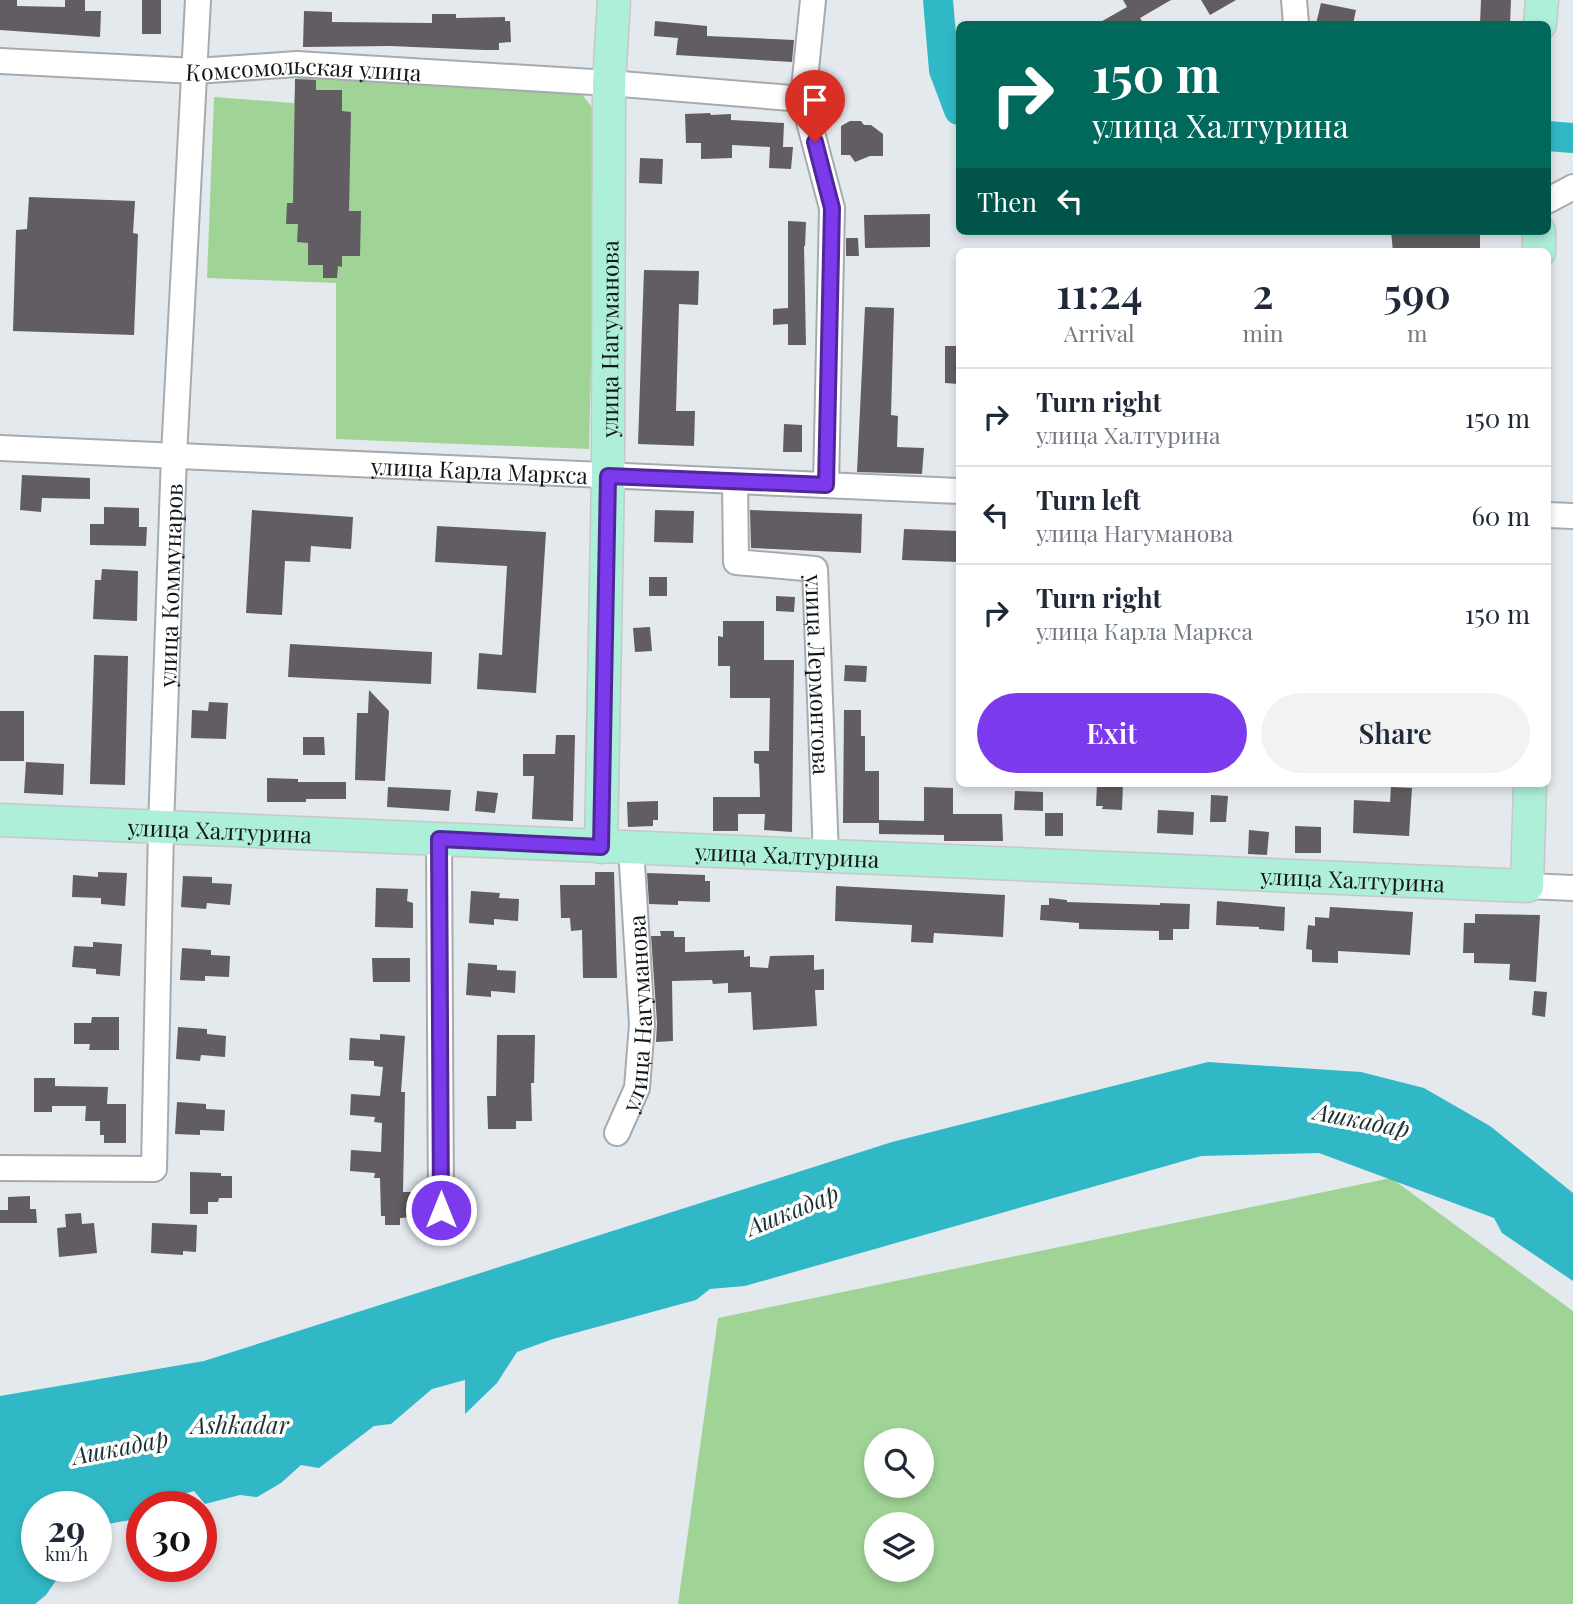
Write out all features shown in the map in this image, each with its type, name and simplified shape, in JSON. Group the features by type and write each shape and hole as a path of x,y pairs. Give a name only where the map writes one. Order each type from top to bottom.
{"main road":[{"name":"улица Нагуманова","path":"614,0 609,83 608,476 616,847"},
{"path":"1540,21 1542,0"},
{"path":"1527,886 1530,787"},
{"name":"улица Халтурина","path":"0,820 1527,886"}],"street":[{"name":"улица Коммунаров","path":"0,1168 154,1169 161,827 174,455 198,0"},
{"path":"813,0 803,99 832,208 826,485"},
{"path":"1294,0 1296,21"},
{"name":"Комсомольская улица","path":"0,61 196,71 297,64 609,83"},
{"path":"609,83 803,99"},
{"path":"1551,199 1573,187"},
{"name":"улица Карла Маркса","path":"0,448 956,491"},
{"name":"улица Лермонтова","path":"735,481 736,562 815,569 827,856"},
{"path":"1551,515 1573,516"},
{"path":"439,839 441,1210"},
{"name":"улица Нагуманова","path":"616,847 642,1024 637,1088 617,1133"},
{"name":"улица Халтурина","path":"1527,886 1573,888"}],"green space":[{"path":"297,73 575,85 597,114 589,449 336,439 336,283 207,278 214,97 294,103"},
{"path":"1391,1178 1573,1311 1573,1604 678,1604 718,1318"}],"water":[{"name":"Ashkadar","path":"1208,1062 1361,1072 1424,1088 1490,1126 1573,1193 1573,1281 1502,1233 1494,1218 1319,1153 1201,1156 745,1286 710,1289 696,1300 553,1339 517,1352 497,1383 465,1414 465,1380 432,1389 391,1424 374,1426 319,1468 301,1465 281,1483 257,1497 240,1495 217,1501 217,1491 126,1491 126,1521 112,1523 112,1491 21,1491 21,1582 55,1582 35,1604 0,1604 0,1396 204,1361 892,1142"}],"building":[{"path":"0,0 17,0 17,6 65,7 65,0 85,0 85,11 101,11 100,37 0,30"},
{"path":"142,0 161,0 161,34 142,34"},
{"path":"1123,0 1171,0 1140,18 1142,21 1102,21 1127,7"},
{"path":"1201,0 1236,0 1210,15"},
{"path":"1481,0 1511,0 1510,21 1480,21"},
{"path":"1321,3 1356,10 1354,21 1317,21"},
{"path":"304,11 332,12 332,22 432,23 432,14 456,14 456,18 505,17 505,21 510,21 511,42 499,43 499,50 390,46 303,47"},
{"path":"655,21 707,26 707,36 794,40 792,62 676,55 678,38 654,36"},
{"path":"295,79 316,80 316,90 342,90 342,111 351,112 349,211 361,211 360,256 342,256 342,267 338,266 337,278 323,278 323,265 308,265 308,243 297,242 298,224 286,224 287,203 293,203"},
{"path":"685,114 731,114 731,120 784,123 783,147 793,147 791,169 769,168 770,147 732,145 732,158 701,159 701,143 686,143"},
{"path":"850,121 861,121 883,134 883,156 870,156 855,162 850,155 841,155 841,126"},
{"path":"640,158 663,159 662,184 639,183"},
{"path":"29,197 135,201 133,233 138,234 134,335 13,331 16,230 27,229"},
{"path":"930,214 930,247 865,248 864,215"},
{"path":"788,221 806,222 806,345 788,345 788,324 773,325 773,309 788,308"},
{"path":"1391,235 1480,235 1480,248 1393,248"},
{"path":"846,238 858,238 859,256 846,256"},
{"path":"644,270 699,271 698,305 679,304 676,411 695,411 694,446 638,444"},
{"path":"865,307 894,308 891,415 898,416 897,447 924,448 922,474 857,472"},
{"path":"945,346 956,346 956,384 945,383"},
{"path":"784,424 802,425 802,452 783,452"},
{"path":"22,475 90,478 90,499 42,498 41,512 20,510"},
{"path":"104,507 139,508 139,527 147,527 146,546 90,545 90,524 104,524"},
{"path":"252,510 353,517 351,549 311,546 310,562 285,561 282,615 246,613"},
{"path":"655,510 694,511 693,543 654,542"},
{"path":"750,510 862,514 861,553 751,548"},
{"path":"437,526 546,532 536,693 477,689 479,653 502,655 507,566 435,562"},
{"path":"904,529 956,531 956,562 902,560"},
{"path":"102,569 138,571 137,621 93,619 95,580 101,580"},
{"path":"649,577 667,577 667,596 649,596"},
{"path":"776,596 795,597 794,612 776,611"},
{"path":"723,621 764,621 764,660 794,660 792,832 764,830 765,814 738,814 738,831 713,831 713,797 760,797 759,764 754,763 754,751 769,751 770,698 730,698 730,666 718,666 718,636 723,637"},
{"path":"650,627 652,651 635,652 633,628"},
{"path":"290,644 432,652 431,684 288,677"},
{"path":"94,655 128,656 125,785 90,784"},
{"path":"845,665 867,666 866,682 844,681"},
{"path":"369,690 389,711 385,781 355,780 357,713 368,713"},
{"path":"209,702 228,703 226,739 191,738 192,710 208,711"},
{"path":"844,710 861,710 861,736 865,736 865,771 879,771 879,820 924,821 924,787 953,788 953,814 1002,814 1003,841 944,841 944,835 879,834 879,823 843,823"},
{"path":"0,711 24,711 24,761 0,761"},
{"path":"556,735 575,735 573,821 532,819 534,776 523,776 523,754 555,754"},
{"path":"303,737 324,737 325,755 303,755"},
{"path":"26,762 64,764 63,795 24,793"},
{"path":"267,778 298,779 298,782 346,782 346,799 267,802"},
{"path":"388,787 451,790 449,811 387,807"},
{"path":"1097,787 1123,787 1122,810 1096,806"},
{"path":"1391,787 1412,788 1409,836 1353,833 1354,800 1390,802"},
{"path":"477,791 498,793 495,813 475,811"},
{"path":"1015,791 1043,792 1043,811 1014,810"},
{"path":"1211,795 1228,796 1226,822 1210,822"},
{"path":"658,801 658,820 653,820 653,826 628,827 627,802"},
{"path":"1158,810 1194,812 1193,835 1157,833"},
{"path":"1045,813 1063,813 1063,836 1045,836"},
{"path":"1295,826 1321,827 1321,853 1295,853"},
{"path":"1249,830 1269,832 1267,855 1248,854"},
{"path":"98,872 127,873 125,906 101,904 101,898 72,897 73,875 98,877"},
{"path":"595,872 614,872 617,978 583,978 582,930 571,931 570,918 561,918 560,885 595,885"},
{"path":"647,873 705,875 705,881 710,881 710,902 649,904"},
{"path":"183,876 212,877 212,883 232,884 230,905 207,903 206,909 181,907"},
{"path":"836,886 1005,895 1003,937 934,933 933,943 911,942 912,925 835,921"},
{"path":"376,888 408,889 407,901 413,903 413,928 375,927"},
{"path":"471,891 500,893 499,898 519,899 518,921 494,919 494,925 469,923"},
{"path":"1049,898 1067,902 1190,904 1189,929 1173,929 1173,940 1159,940 1159,931 1079,929 1079,923 1040,920 1041,905 1049,905"},
{"path":"1217,901 1285,907 1284,931 1216,925"},
{"path":"1330,907 1413,912 1410,955 1338,951 1338,963 1312,962 1312,950 1306,949 1308,925 1315,926 1315,917 1329,918"},
{"path":"1475,914 1540,915 1536,982 1509,980 1510,964 1474,963 1474,953 1463,953 1464,923 1475,923"},
{"path":"660,931 674,931 674,937 685,937 685,952 744,950 744,957 750,956 750,967 768,968 770,956 814,955 814,970 824,969 824,990 815,990 817,1026 753,1030 751,992 728,993 728,983 713,984 712,980 672,981 673,1041 656,1042 651,936 661,936"},
{"path":"93,942 122,944 120,976 96,974 96,969 72,967 74,946 93,947"},
{"path":"182,948 211,950 211,955 230,956 229,977 205,976 205,981 180,980"},
{"path":"372,958 410,958 410,982 373,982"},
{"path":"468,963 497,965 497,970 516,971 515,993 491,991 491,997 466,995"},
{"path":"1534,991 1547,992 1545,1017 1532,1015"},
{"path":"92,1017 119,1017 119,1050 89,1050 90,1044 74,1044 74,1023 91,1023"},
{"path":"178,1027 207,1029 207,1034 226,1036 225,1057 201,1055 200,1061 176,1059"},
{"path":"380,1034 405,1036 401,1092 405,1092 403,1192 413,1192 414,1217 400,1218 400,1225 385,1225 385,1216 381,1216 380,1178 374,1178 375,1173 350,1171 351,1150 381,1152 382,1123 374,1122 375,1117 350,1115 351,1094 380,1096 383,1067 374,1066 374,1061 349,1060 350,1038 380,1040"},
{"path":"497,1035 535,1035 534,1083 531,1083 532,1121 516,1121 516,1129 488,1129 487,1096 496,1096"},
{"path":"34,1078 55,1078 55,1086 108,1087 107,1104 126,1104 126,1143 104,1143 104,1135 100,1135 100,1121 85,1121 86,1106 52,1106 52,1112 34,1112"},
{"path":"177,1102 206,1104 206,1109 225,1110 224,1131 200,1130 200,1135 175,1134"},
{"path":"190,1172 232,1176 232,1198 219,1198 218,1202 208,1202 208,1214 190,1214"},
{"path":"30,1196 30,1209 36,1209 37,1223 0,1223 0,1210 8,1210 8,1197"},
{"path":"81,1213 82,1224 94,1223 97,1253 59,1257 57,1228 66,1227 65,1214"},
{"path":"152,1223 197,1225 196,1252 183,1251 183,1255 151,1253"}],"waterway":[{"path":"938,0 944,70 956,102"},
{"path":"1551,136 1573,138"}],"route":[{"path":"441,1210 439,839 601,847 608,476 826,485 832,208 815,142"}],"water label":[{"name":"Ашкадар","path":"1362,1119"},
{"name":"Ашкадар","path":"792,1209"},
{"name":"Ашкадар","path":"120,1446"}]}
